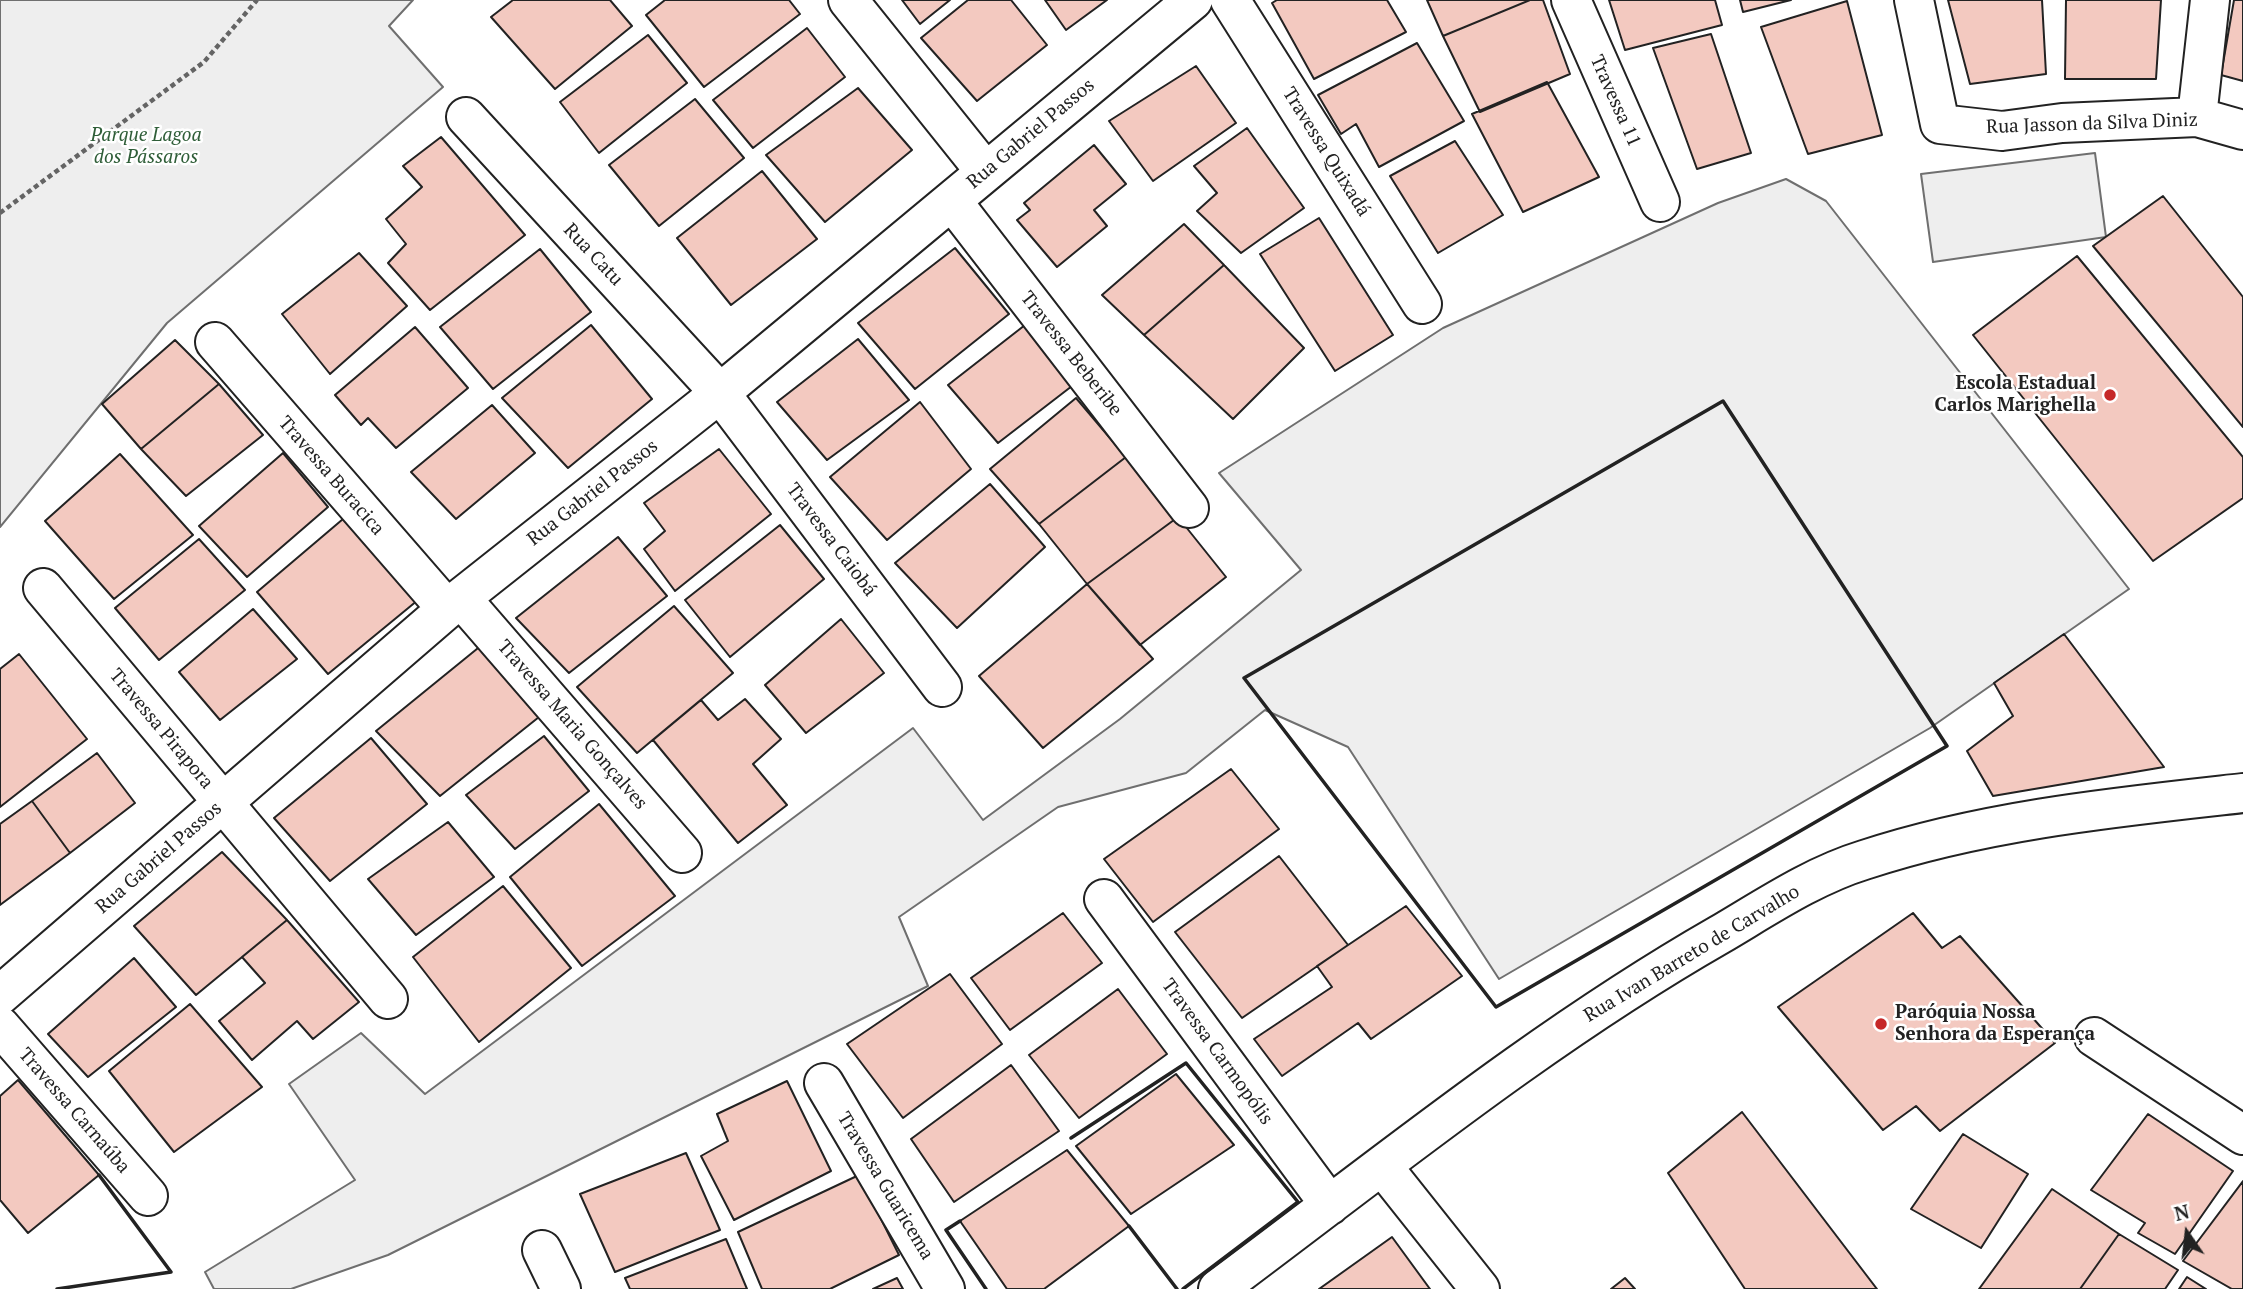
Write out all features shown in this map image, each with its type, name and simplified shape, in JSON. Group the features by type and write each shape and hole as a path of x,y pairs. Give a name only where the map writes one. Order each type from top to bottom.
{"street":[{"path":"848,0 985,171"},
{"name":"Rua Gabriel Passos","path":"0,995 454,603 720,393 1193,0"},
{"name":"Travessa Quixadá","path":"1230,0 1422,304"},
{"name":"Travessa 11","path":"1571,0 1660,202"},
{"name":"Rua Jasson da Silva Diniz","path":"1914,0 1940,124 2002,131 2062,123 2197,117 2243,130"},
{"path":"2197,117 2210,0"},
{"name":"Rua Catu","path":"466,117 720,393"},
{"name":"Travessa Beberibe","path":"952,201 1189,508"},
{"name":"Travessa Buracica","path":"215,342 454,603"},
{"name":"Travessa Caiobá","path":"720,393 942,687"},
{"name":"Travessa Pirapora","path":"43,588 388,999"},
{"name":"Travessa Maria Gonçalves","path":"454,603 682,852"},
{"name":"Rua Ivan Barreto de Carvalho","path":"1218,1289 1495,1081 1628,988 1809,883 1851,865 1921,844 1998,827 2138,805 2243,793"},
{"name":"Travessa Carmopólis","path":"1104,899 1330,1205"},
{"name":"Travessa Carnaúba","path":"0,1026 148,1196"},
{"path":"2094,1037 2243,1135"},
{"name":"Travessa Guaricema","path":"824,1083 945,1289"},
{"path":"1383,1167 1480,1289"},
{"path":"542,1250 561,1289"}],"path":[{"path":"0,213 204,62 257,0"}],"green space":[{"name":"Parque Lagoa dos Pássaros","path":"0,0 413,0 389,26 443,87 167,323 0,527"},
{"path":"2095,153 2106,237 1933,262 1921,174"},
{"path":"1786,179 1826,201 2129,589 1930,728 1499,979 1348,747 1265,710 1186,773 1058,807 899,917 928,986 388,1255 291,1289 214,1289 205,1272 355,1180 289,1084 361,1033 425,1094 913,728 983,820 1120,719 1301,570 1219,473 1443,328 1718,203"}],"building":[{"path":"513,0 610,0 632,26 555,89 491,17"},
{"path":"665,0 789,0 800,14 704,87 646,15"},
{"path":"902,0 950,0 920,24"},
{"path":"968,0 1011,0 1047,45 977,101 921,38"},
{"path":"1045,0 1107,0 1066,30"},
{"path":"1277,0 1387,0 1406,32 1314,79 1272,3"},
{"path":"1427,0 1530,0 1443,36"},
{"path":"1530,0 1543,0 1570,74 1480,112 1443,36"},
{"path":"1609,0 1715,0 1722,25 1625,50"},
{"path":"1740,0 1791,0 1743,12"},
{"path":"1948,0 2042,0 2046,74 1970,84"},
{"path":"2066,0 2161,0 2156,79 2065,79"},
{"path":"2234,0 2243,0 2243,81 2221,75"},
{"path":"1847,1 1882,135 1808,154 1761,27"},
{"path":"807,28 845,77 753,148 713,100"},
{"path":"1711,34 1751,153 1697,169 1653,48"},
{"path":"648,35 687,83 599,153 560,102"},
{"path":"1417,43 1464,121 1379,167 1356,124 1341,134 1318,95"},
{"path":"1196,66 1236,123 1153,181 1109,121"},
{"path":"1547,82 1599,177 1523,212 1472,114"},
{"path":"858,88 912,150 825,222 766,155"},
{"path":"695,99 744,158 659,226 609,165"},
{"path":"1247,128 1304,208 1241,253 1197,211 1217,193 1194,166"},
{"path":"441,137 525,235 430,310 388,263 406,244 386,219 422,187 403,166"},
{"path":"1455,141 1503,215 1438,253 1390,176"},
{"path":"1094,145 1126,184 1094,210 1107,226 1057,267 1017,220 1030,210 1024,203"},
{"path":"762,171 817,239 731,305 677,238"},
{"path":"2163,196 2243,297 2243,427 2093,246"},
{"path":"1319,218 1393,335 1335,371 1260,254"},
{"path":"1184,224 1224,265 1144,335 1102,295"},
{"path":"955,248 1009,314 915,389 858,323"},
{"path":"540,249 591,312 493,389 440,327"},
{"path":"359,253 407,306 330,374 282,314"},
{"path":"2077,256 2243,457 2243,498 2153,561 1973,335"},
{"path":"1224,265 1304,348 1233,419 1144,335"},
{"path":"591,325 652,399 568,468 502,398"},
{"path":"1025,325 1072,386 998,443 948,385"},
{"path":"415,327 468,388 396,448 368,418 361,425 335,395"},
{"path":"858,339 909,400 827,460 777,402"},
{"path":"175,340 219,384 141,449 102,404"},
{"path":"219,384 263,435 186,496 141,449"},
{"path":"1076,398 1126,457 1039,524 990,469"},
{"path":"920,402 971,469 887,540 830,477"},
{"path":"492,405 535,453 456,519 411,472"},
{"path":"719,449 771,514 675,591 644,549 665,531 644,503"},
{"path":"283,453 328,507 247,577 199,526"},
{"path":"120,454 193,535 114,599 45,521"},
{"path":"1126,457 1178,517 1087,584 1039,524"},
{"path":"990,484 1045,547 957,628 895,563"},
{"path":"1178,517 1226,577 1140,645 1087,584"},
{"path":"343,519 418,600 328,674 257,592"},
{"path":"780,525 824,579 730,657 685,600"},
{"path":"618,537 667,596 569,673 516,618"},
{"path":"199,539 245,590 159,660 115,608"},
{"path":"1087,584 1153,659 1043,748 979,676"},
{"path":"674,606 733,673 637,753 577,687"},
{"path":"253,609 297,659 220,720 179,672"},
{"path":"841,619 884,673 806,733 765,685"},
{"path":"2064,634 2164,767 1993,796 1967,751 2013,716 1994,683"},
{"path":"483,644 544,713 440,796 376,731"},
{"path":"19,654 87,739 0,807 0,669"},
{"path":"745,699 781,739 753,764 787,805 738,843 653,740 701,700 718,720"},
{"path":"544,736 589,791 515,849 466,795"},
{"path":"371,738 427,804 330,881 274,818"},
{"path":"97,753 135,803 70,853 32,801"},
{"path":"1231,769 1279,829 1153,922 1104,859"},
{"path":"32,801 70,853 0,905 0,824"},
{"path":"599,804 675,896 582,966 510,877"},
{"path":"448,822 494,877 416,935 368,879"},
{"path":"222,852 287,920 196,995 134,926"},
{"path":"1279,856 1348,945 1242,1018 1175,932"},
{"path":"503,886 571,968 479,1042 413,957"},
{"path":"1406,906 1462,976 1371,1039 1358,1023 1282,1076 1254,1039 1332,987 1317,966"},
{"path":"1063,913 1102,963 1010,1030 971,978"},
{"path":"1913,913 1942,948 1960,936 2055,1043 1940,1131 1916,1106 1883,1130 1778,1007"},
{"path":"287,920 359,1002 313,1039 297,1021 252,1060 219,1021 265,983 242,957"},
{"path":"134,958 176,1007 88,1077 48,1034"},
{"path":"950,974 1002,1044 903,1118 847,1044"},
{"path":"1118,989 1167,1054 1079,1118 1029,1055"},
{"path":"190,1004 262,1087 174,1152 109,1071"},
{"path":"1011,1065 1059,1131 954,1202 911,1139"},
{"path":"1176,1074 1234,1145 1131,1214 1076,1146"},
{"path":"18,1080 99,1175 28,1233 0,1200 0,1096"},
{"path":"787,1081 831,1171 734,1220 701,1156 728,1141 717,1114"},
{"path":"1742,1112 1877,1289 1745,1289 1668,1173"},
{"path":"2148,1114 2233,1171 2175,1254 2138,1233 2145,1223 2091,1190"},
{"path":"1963,1134 2028,1174 1981,1248 1911,1209"},
{"path":"1067,1150 1129,1226 1044,1289 1007,1289 960,1221"},
{"path":"686,1153 720,1230 615,1272 580,1194"},
{"path":"859,1175 899,1255 830,1289 762,1289 738,1232"},
{"path":"2243,1181 2243,1289 2232,1289 2183,1261"},
{"path":"2052,1189 2119,1234 2080,1289 1979,1289"},
{"path":"2119,1234 2178,1270 2165,1289 2080,1289"},
{"path":"1392,1237 1430,1289 1319,1289"},
{"path":"726,1239 747,1289 630,1289 625,1278"},
{"path":"2187,1277 2206,1289 2179,1289"},
{"path":"897,1278 903,1289 873,1289"},
{"path":"1625,1278 1635,1289 1611,1289"}],"wall":[{"path":"1723,401 1947,746 1496,1007 1244,678 1723,401"},
{"path":"1071,1138 1186,1063 1298,1202 1183,1289"},
{"path":"57,1289 171,1272 99,1175"},
{"path":"960,1221 946,1230 986,1289"},
{"path":"1129,1226 1177,1289"}],"place":[{"name":"Escola Estadual Carlos Marighella","path":"2110,395"},
{"name":"Paróquia Nossa Senhora da Esperança","path":"1881,1024"}]}
